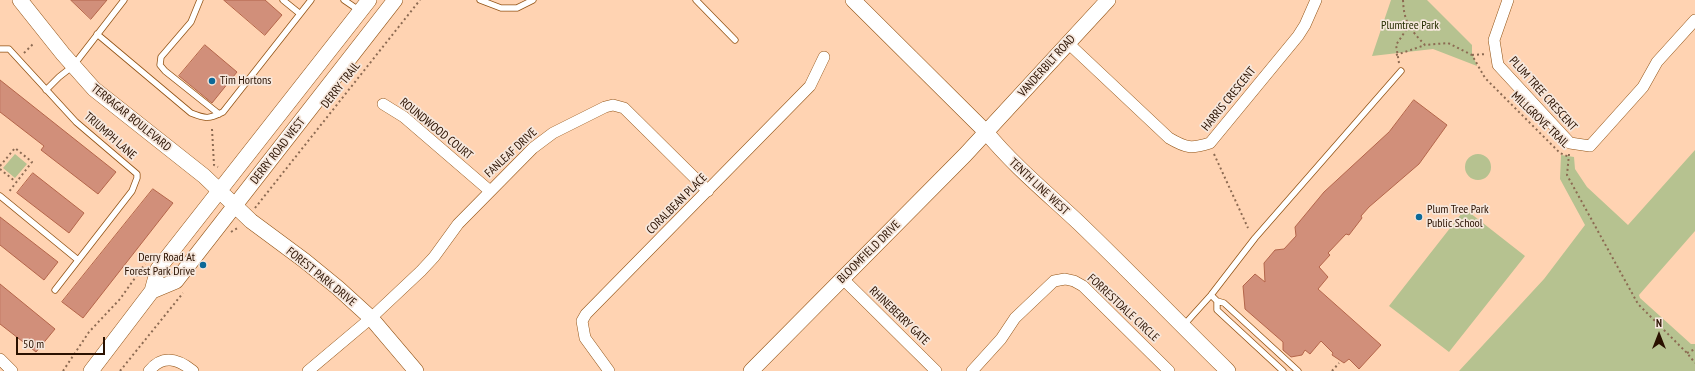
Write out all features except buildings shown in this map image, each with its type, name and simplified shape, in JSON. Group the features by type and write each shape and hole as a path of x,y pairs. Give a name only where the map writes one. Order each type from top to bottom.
{"street":[{"name":"TERRAGAR BOULEVARD","path":"20,0 73,66 106,100 204,176 219,191"},
{"name":"DERRY ROAD WEST","path":"152,291 176,281 395,0"},
{"name":"TENTH LINE WEST","path":"853,0 986,132 1001,150 1039,188 1078,223 1228,371"},
{"name":"VANDERBILT ROAD","path":"986,132 1108,0"},
{"name":"HARRIS CRESCENT","path":"1068,43 1169,138 1185,147 1197,147 1210,143 1298,36 1305,25 1316,0"},
{"name":"PLUM TREE CRESCENT","path":"1508,0 1494,40 1498,65 1570,143 1590,146 1643,87 1657,62 1695,20"},
{"name":"DERRY ROAD WEST","path":"91,371 152,291 158,269 365,6"},
{"name":"CORALBEAN PLACE","path":"609,371 585,338 582,321 586,314 810,86 824,57"},
{"name":"ROUNDWOOD COURT","path":"383,104 404,117 490,191"},
{"name":"FANLEAF DRIVE","path":"308,371 371,318 421,271 434,257 458,224 533,148 553,134 605,107 613,105 624,108 708,191"},
{"name":"BLOOMFIELD DRIVE","path":"751,371 986,132"},
{"name":"FOREST PARK DRIVE","path":"219,191 251,221 338,288 371,318 416,371"},
{"name":"RHINEBERRY GATE","path":"843,279 936,371"},
{"name":"FORRESTDALE CIRCLE","path":"972,371 1001,339 1015,318 1045,288 1054,281 1065,280 1074,281 1083,286 1169,371"},
{"path":"0,359 12,371"},
{"path":"149,371 156,364 168,360 179,361 193,371"}],"lane":[{"path":"46,90 73,66 124,0"},
{"path":"200,0 191,22 161,57 160,65 165,71 219,114"},
{"path":"283,0 299,13"},
{"path":"97,34 191,113 204,118 214,117 223,112 299,13 311,0"},
{"path":"344,0 365,6"},
{"path":"480,0 501,8 517,8 533,0"},
{"path":"696,0 735,40"},
{"name":"TRIUMPH LANE","path":"0,49 9,48 76,122 137,174 132,191 55,290"},
{"path":"1183,326 1211,295 1256,238 1401,71"},
{"path":"0,196 78,260"},
{"path":"1211,295 1217,301 1224,303 1298,371"},
{"path":"1217,301 1217,310 1283,371"}],"path":[{"name":"DERRY TRAIL","path":"262,201 420,0"},
{"path":"1403,0 1403,13 1408,27 1425,45"},
{"path":"1401,71 1396,55 1396,45 1408,27"},
{"path":"1396,55 1425,45 1448,43 1472,55 1495,53"},
{"path":"24,53 33,44"},
{"name":"MILLGROVE TRAIL","path":"1472,55 1485,78 1560,153 1569,157 1567,175 1638,304 1688,353 1695,363"},
{"path":"212,129 214,165 218,167"},
{"path":"1210,143 1218,165 1248,228"},
{"path":"8,194 17,182 32,162 14,148 0,168 17,182"},
{"path":"63,371 89,332 120,298 147,261"},
{"path":"120,371 187,288"},
{"path":"1688,353 1695,349"},
{"path":"1332,371 1339,364"}],"green space":[{"name":"Plumtree Park","path":"1391,0 1427,0 1472,45 1472,53 1477,66 1433,49 1372,56"},
{"path":"1695,150 1695,231 1639,295 1640,298 1691,344 1695,344 1695,371 1459,371 1544,279 1585,225 1560,179 1561,155 1574,157 1575,169 1587,187 1628,225"},
{"path":"15,154 27,164 15,178 3,168"},
{"path":"1478,154 1487,158 1491,167 1487,176 1478,180 1469,176 1465,167 1469,158"},
{"path":"1465,209 1525,256 1449,352 1389,306"}],"place":[{"name":"Tim Hortons","path":"212,81"},
{"name":"Plum Tree Park Public School","path":"1419,217"},
{"name":"Derry Road At Forest Park Drive","path":"203,265"}]}
